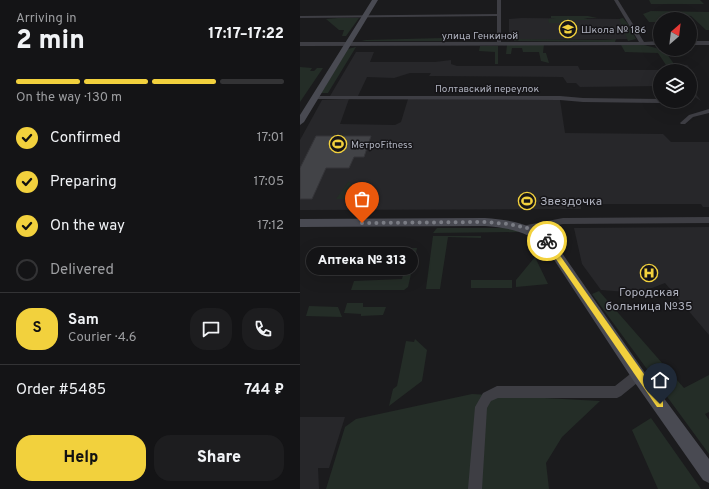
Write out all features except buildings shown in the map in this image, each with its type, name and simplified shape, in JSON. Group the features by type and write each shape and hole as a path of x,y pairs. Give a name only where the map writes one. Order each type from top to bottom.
{"street":[{"path":"300,122 375,0"},
{"path":"499,0 499,44"},
{"path":"616,0 643,44"},
{"path":"300,17 500,15"},
{"path":"697,43 709,43"},
{"name":"улица Генкиной","path":"300,44 653,44"},
{"name":"Полтавский переулок","path":"314,98 560,98 583,100 653,100"},
{"path":"683,123 691,116 709,111"},
{"path":"527,228 563,221 709,220"},
{"path":"300,223 485,222 508,224 527,228 545,239 638,375 709,474"},
{"path":"475,489 481,407 487,398 497,392 617,392 638,375"}],"shaded area":[{"path":"649,0 700,0 704,4 651,4"},
{"path":"651,11 709,12 709,30 706,30 697,22 697,12 653,12 653,22 649,22 643,14"},
{"path":"551,16 588,16 597,18 584,18 591,20 565,20 570,21 571,23 549,23 548,19 556,18 551,18"},
{"path":"359,18 346,36 342,36 344,30 339,30 326,19"},
{"path":"623,18 636,39 628,41 619,19"},
{"name":"Школа № 186","path":"509,19 621,19 635,39 509,40"},
{"path":"443,38 442,41 361,41 366,40"},
{"path":"514,39 616,39 615,42 514,41"},
{"path":"544,44 543,53 546,53 549,63 541,61 539,52 523,52 522,48 512,48 511,54 506,54 507,45"},
{"path":"621,45 644,45 653,47 653,53 625,52"},
{"path":"480,46 498,46 498,64 495,64 495,52 479,51"},
{"path":"356,47 328,93 321,93 348,49"},
{"path":"356,52 374,52 370,62 435,62 451,60 451,64 457,66 578,66 580,70 653,70 653,86 580,87 576,83 567,83 563,77 429,76 431,73 410,73 394,78 367,77 358,96 330,96"},
{"path":"660,56 668,56 674,64 665,64"},
{"path":"300,67 312,68 310,71 314,71 317,68 323,68 300,102"},
{"path":"349,99 340,124 395,125 401,122 408,99 560,100 565,133 663,134 671,142 709,142 709,207 703,207 701,204 581,204 581,209 300,210 300,140 322,100"},
{"path":"349,181 355,190 350,199 336,199"},
{"name":"Городская больница №35","path":"709,227 709,335 665,283 639,293 601,290 582,264 574,228"},
{"path":"437,228 510,228 520,232 433,233"},
{"path":"433,236 481,236 481,238 448,237 440,289 426,289"},
{"path":"410,248 417,248 408,287 404,290 351,290 354,281 402,279"},
{"path":"535,257 548,284 516,287 516,280"},
{"path":"471,280 512,280 512,288 471,288"},
{"path":"599,291 684,388 709,375 709,412 705,414 709,420 709,454 592,294"},
{"path":"347,303 363,303 363,307 386,307 383,315 361,316 361,314 344,313"},
{"path":"309,306 338,307 342,317 306,316"},
{"path":"415,339 427,350 422,381 389,406 393,389 397,386 406,341 414,342"},
{"path":"472,394 600,401 562,437 546,463 549,489 326,489 345,427 356,419"},
{"path":"300,417 345,417 329,468 318,468 319,489 300,489"},
{"path":"651,418 701,489 658,489 632,430"}],"way so far":[{"path":"362,223 485,222 508,224 527,228 547,241"}],"place":[{"name":"Школа № 186","path":"568,29"},
{"name":"МетроFitness","path":"338,144"},
{"name":"Звездочка","path":"527,201"},
{"name":"Аптека № 313","path":"362,223"},
{"name":"Городская больница №35","path":"649,273"}],"route":[{"path":"547,241 638,375 660,404"}]}
